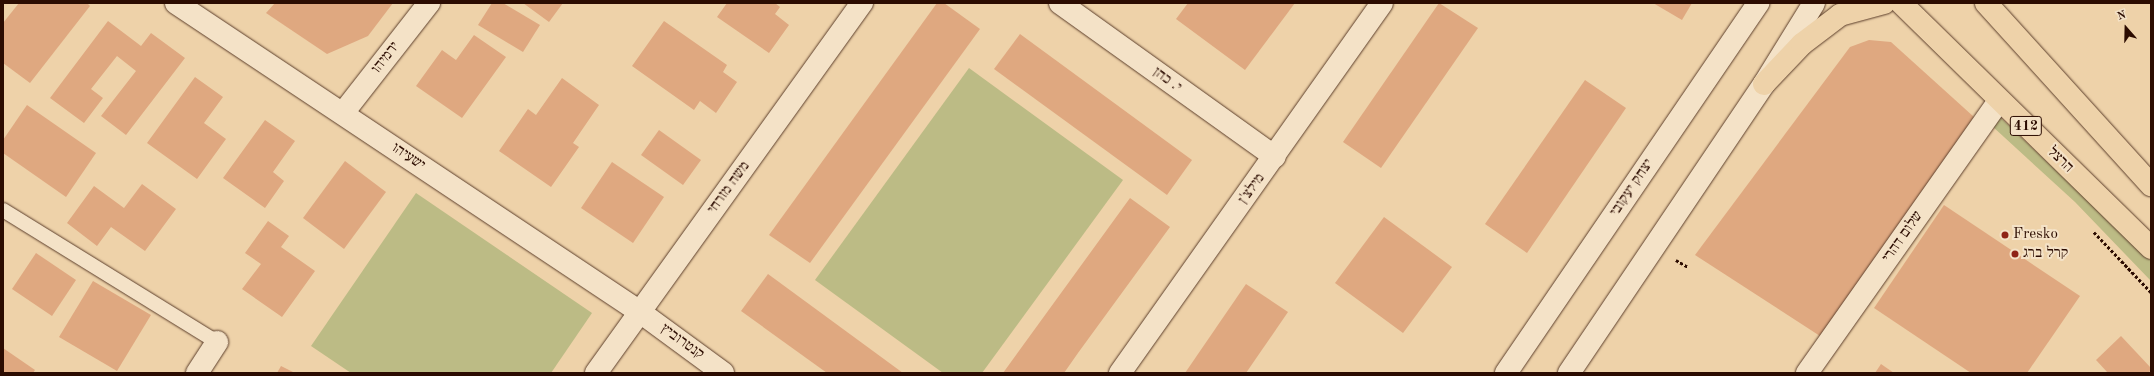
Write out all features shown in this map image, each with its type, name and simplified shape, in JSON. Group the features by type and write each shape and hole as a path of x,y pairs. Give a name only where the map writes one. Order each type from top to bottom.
{"main road":[{"path":"1764,84 1802,44 1840,15 1884,3"},
{"name":"הרצל","path":"1901,3 1999,101 2151,248"},
{"path":"1992,7 2151,185"}],"street":[{"name":"ישעיהו","path":"176,3 640,312"},
{"name":"ירמיהו","path":"343,113 429,3"},
{"name":"משה מזרחי","path":"596,373 862,3"},
{"name":"י. כהן","path":"1060,3 1275,157"},
{"name":"מילצ'ן","path":"1120,373 1275,157 1382,3"},
{"name":"יצחק יעקובי","path":"1506,373 1758,3"},
{"path":"1569,373 1764,84 1814,3"},
{"name":"שלום דהרי","path":"1807,373 1999,101"},
{"name":"קנטרוביץ","path":"640,312 723,373"},
{"path":"196,373 217,342"}],"lane":[{"path":"3,210 217,342"}],"shaded area":[{"path":"969,68 1123,180 982,373 943,373 815,280"},
{"path":"2000,117 2151,261 2151,281 2075,202 1992,126"},
{"path":"416,193 592,313 551,373 351,373 311,346"}],"building":[{"path":"19,3 87,3 90,6 30,83 3,63 3,23"},
{"path":"275,3 393,3 368,36 327,54 266,13"},
{"path":"492,3 503,3 540,25 523,52 478,25"},
{"path":"523,3 563,3 549,22"},
{"path":"727,3 775,3 780,7 775,14 789,25 769,53 717,17"},
{"path":"937,3 944,3 980,29 810,263 769,235"},
{"path":"1188,3 1295,3 1245,70 1176,19"},
{"path":"1439,3 1478,28 1381,168 1343,142"},
{"path":"1653,3 1692,3 1682,20"},
{"path":"108,21 141,46 151,33 185,58 126,135 101,116 136,71 117,56 91,89 103,98 84,123 50,98"},
{"path":"664,21 727,65 723,72 737,82 716,113 700,101 694,110 632,66"},
{"path":"1020,34 1192,160 1167,195 994,69"},
{"path":"474,35 506,57 462,118 416,86 442,50 456,60"},
{"path":"1869,40 1891,42 1974,117 1820,336 1695,255 1850,47"},
{"path":"195,77 223,97 204,123 226,139 197,179 147,143"},
{"path":"562,78 599,105 573,143 579,147 551,187 499,151 528,109 536,115"},
{"path":"1585,80 1626,108 1527,253 1485,224"},
{"path":"27,105 96,153 66,197 3,153 3,140"},
{"path":"265,120 295,141 273,172 284,181 265,208 223,178"},
{"path":"659,130 701,160 683,185 641,155"},
{"path":"345,161 386,192 344,249 303,218"},
{"path":"612,162 664,197 633,243 581,208"},
{"path":"142,184 176,209 145,251 111,227 97,246 67,223 94,186 124,208"},
{"path":"1130,198 1170,227 1064,373 1003,373"},
{"path":"1944,205 2080,296 2027,373 1971,373 1874,308"},
{"path":"1384,217 1452,267 1403,333 1335,283"},
{"path":"268,221 289,236 281,247 315,271 282,317 242,289 261,264 245,253"},
{"path":"36,253 76,280 52,316 12,289"},
{"path":"768,274 903,373 827,373 741,311"},
{"path":"93,281 151,315 117,371 59,337"},
{"path":"1246,284 1288,312 1246,373 1185,373"},
{"path":"2121,336 2151,368 2149,373 2108,373 2096,360"},
{"path":"3,348 35,370 33,373 3,373"},
{"path":"1881,364 1894,373 1875,373"},
{"path":"281,366 295,373 277,373"}],"place":[{"name":"Fresko","path":"2005,235"},
{"name":"קרל ברג","path":"2015,254"}]}
